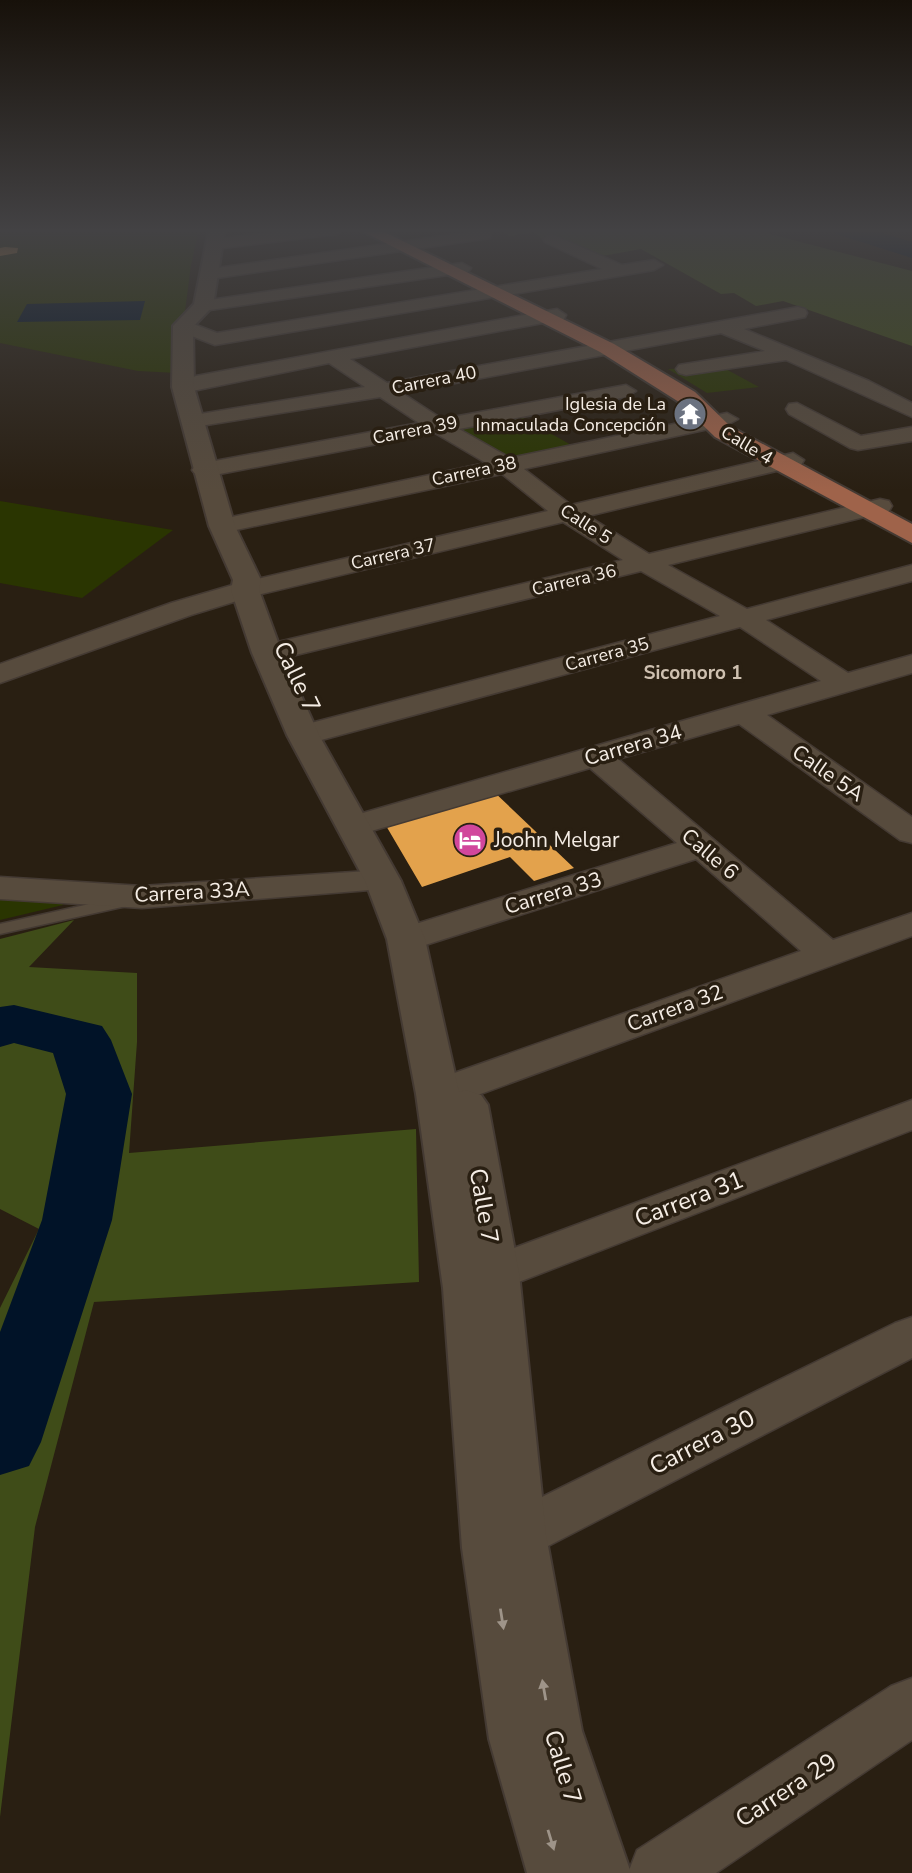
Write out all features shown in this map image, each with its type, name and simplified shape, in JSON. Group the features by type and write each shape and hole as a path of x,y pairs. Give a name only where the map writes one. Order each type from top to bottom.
{"main road":[{"name":"Calle 4","path":"551,317 612,347 687,397 719,420 723,432 872,508 912,535"},
{"name":"Calle 4","path":"872,508 912,523"}],"street":[{"path":"193,316 183,326 215,339 349,316"},
{"name":"Carrera 40","path":"194,421 383,390 778,316"},
{"path":"183,387 196,382 332,356 551,317"},
{"name":"Calle 7","path":"183,326 183,387 194,421 204,470 222,526 250,585 274,652 313,732 364,824 405,877 451,1090 482,1280 521,1739 561,1873"},
{"path":"721,326 862,385 912,411"},
{"path":"686,369 788,354"},
{"name":"Calle 5","path":"332,356 438,426 504,464 566,513 646,563 744,618 846,685"},
{"name":"Carrera 39","path":"204,470 626,391"},
{"path":"797,410 853,441 912,434"},
{"name":"Carrera 38","path":"222,526 719,420"},
{"path":"876,440 912,460"},
{"name":"Carrera 37","path":"0,674 250,585 785,462"},
{"name":"Carrera 36","path":"274,652 872,508"},
{"name":"Carrera 35","path":"313,732 912,573"},
{"name":"Carrera 34","path":"364,824 912,664"},
{"name":"Calle 5A","path":"744,713 912,833"},
{"name":"Calle 6","path":"594,755 826,953"},
{"name":"Calle 7","path":"364,824 383,881 416,936"},
{"name":"Carrera 33","path":"416,936 700,846"},
{"name":"Carrera 33A","path":"0,888 142,897 383,881"},
{"name":"Carrera 32","path":"451,1090 912,924"},
{"name":"Carrera 31","path":"482,1280 912,1114"},
{"name":"Carrera 30","path":"505,1542 912,1336"},
{"name":"Calle 7","path":"505,1542 551,1731 597,1873"},
{"name":"Carrera 29","path":"660,1873 912,1706"}],"lane":[{"path":"0,929 142,897"}],"green space":[{"path":"0,316 184,316 177,373 138,371 0,343"},
{"path":"827,316 912,316 912,346"},
{"path":"722,367 759,387 707,393 668,369"},
{"path":"516,414 573,446 507,459 453,427"},
{"path":"0,501 173,530 82,598 0,583"},
{"path":"0,896 62,899 63,905 0,920"},
{"path":"74,920 29,967 137,973 137,1042 129,1153 416,1129 419,1282 94,1302 35,1527 0,1817 0,1308 39,1229 0,1209 0,939"}],"water":[{"path":"20,316 141,316 140,320 17,322"}],"building":[{"name":"Joohn Melgar","path":"492,790 574,868 534,881 510,857 422,887 385,824"}],"waterway":[{"path":"0,1027 14,1024 80,1040 99,1094 77,1220 0,1442"}],"place":[{"name":"Iglesia de La Inmaculada Concepción","path":"690,414"},
{"name":"Joohn Melgar","path":"470,840"}],"district":[{"name":"Sicomoro 1","path":"693,673"}]}
